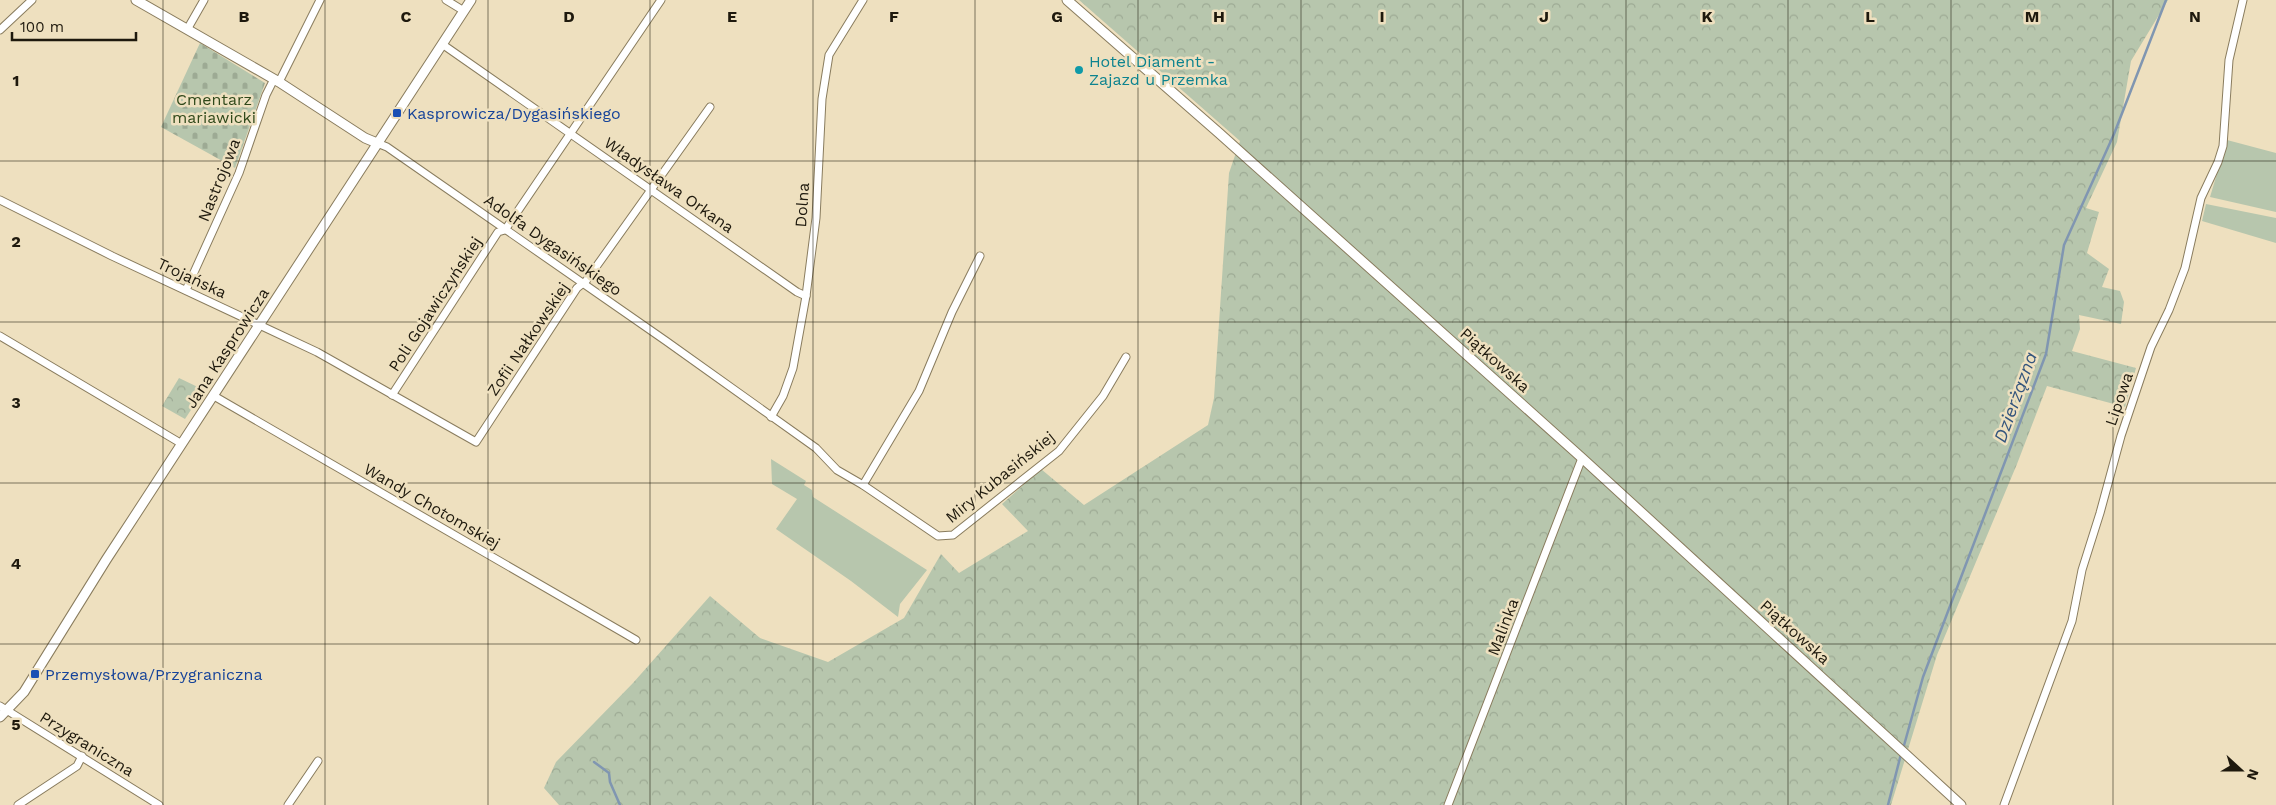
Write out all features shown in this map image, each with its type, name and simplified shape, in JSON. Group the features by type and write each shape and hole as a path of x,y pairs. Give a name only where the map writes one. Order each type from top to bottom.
{"main road":[{"name":"Adolfa Dygasińskiego","path":"136,0 277,80 365,138 377,143"},
{"name":"Jana Kasprowicza","path":"0,717 4,709 24,692 88,588 471,0"},
{"name":"Piątkowska","path":"1067,0 1219,133 1582,458 1961,805"}],"street":[{"path":"0,30 32,0"},
{"path":"188,28 204,0"},
{"name":"Nastrojowa","path":"186,290 239,173 266,95 277,80 320,0"},
{"path":"446,0 464,11"},
{"name":"Poli Gojawiczyńskiej","path":"392,395 498,232 505,230 661,0"},
{"name":"Dolna","path":"771,417 783,396 792,368 806,296 816,218 822,100 829,55 863,0"},
{"name":"Lipowa","path":"2004,805 2072,622 2082,570 2100,514 2121,436 2151,347 2169,310 2185,268 2201,198 2218,162 2223,146 2229,60 2244,0"},
{"name":"Władysława Orkana","path":"442,44 652,189 796,292 806,296"},
{"name":"Zofii Nałkowskiej","path":"476,442 577,288 583,284 710,107"},
{"name":"Adolfa Dygasińskiego","path":"377,143 387,147 666,341 816,448 837,470 938,536"},
{"name":"Trojańska","path":"0,200 112,256 317,352 476,442"},
{"path":"862,485 919,391 952,312 980,256"},
{"path":"0,336 182,444"},
{"name":"Miry Kubasińskiej","path":"938,536 953,534 1059,451 1103,396 1126,358"},
{"name":"Wandy Chotomskiej","path":"214,396 636,640"},
{"name":"Malinka","path":"1448,805 1582,458"},
{"name":"Przygraniczna","path":"4,709 159,805"},
{"path":"18,805 77,766 82,756"},
{"path":"288,805 318,761"}],"green space":[{"path":"1079,0 2168,0 2131,61 2117,142 2086,208 2099,212 2087,253 2109,269 2102,287 2120,291 2124,302 2121,324 2079,315 2080,329 2072,351 2136,368 2125,407 2047,386 2017,464 1937,655 1891,805 559,805 544,788 556,762 633,683 710,596 760,638 828,662 904,618 941,554 959,573 1028,531 1002,504 1041,469 1084,505 1208,425 1214,398 1229,173 1240,141"},
{"name":"Cmentarz mariawicki","path":"200,43 265,83 235,168 161,127"},
{"path":"2227,140 2276,153 2276,212 2210,197"},
{"path":"2206,204 2276,218 2276,243 2202,221"},
{"path":"179,378 204,390 185,419 162,406"},
{"path":"771,459 806,481 804,485 812,490 813,497 927,570 900,604 898,617 851,581 776,529 797,499 772,484"}],"waterway":[{"name":"Dzierżązna","path":"1903,749 1923,677 2046,354 2064,245 2114,134 2166,0"},
{"name":"Dzierżązna","path":"1888,805 1901,754"},
{"name":"Malinka","path":"594,762 609,773 610,782 620,805"}],"place":[{"name":"Hotel Diament - Zajazd u Przemka","path":"1079,70"},
{"name":"Kasprowicza/Dygasińskiego","path":"397,113"},
{"name":"Przemysłowa/Przygraniczna","path":"35,674"}]}
